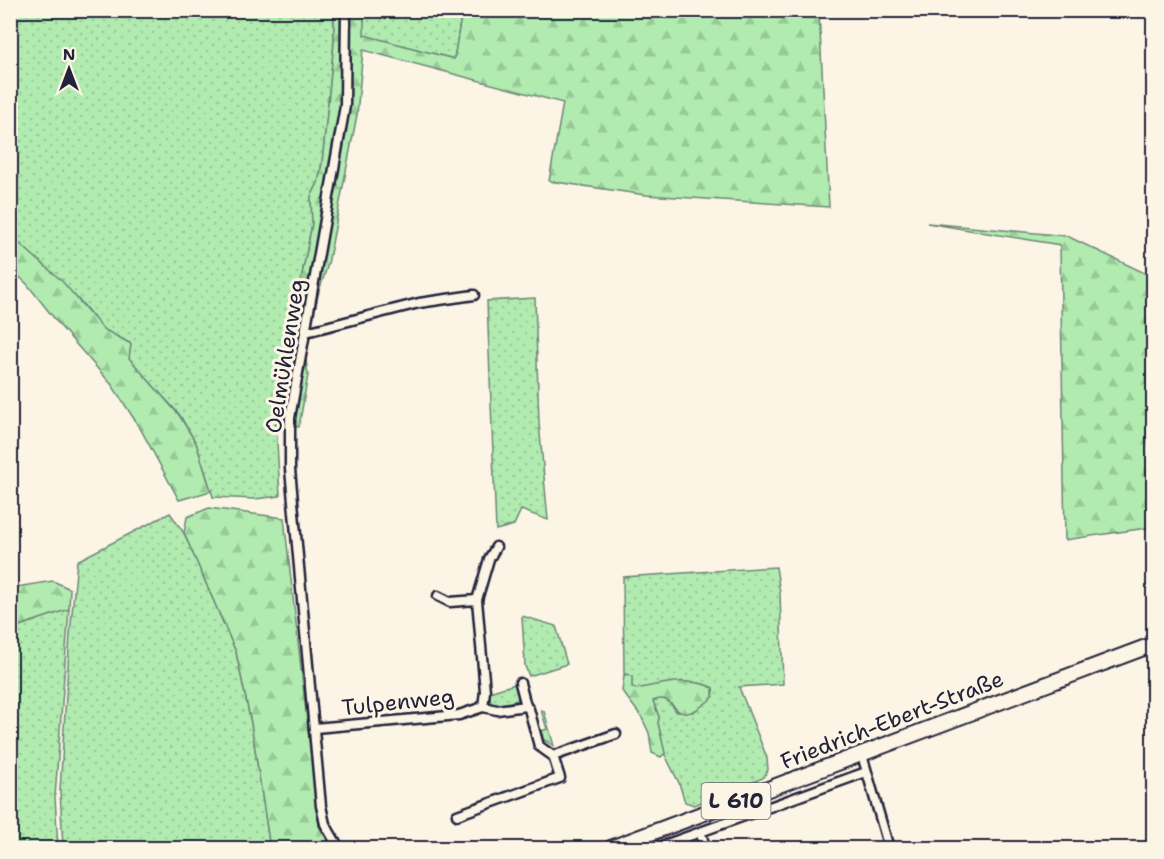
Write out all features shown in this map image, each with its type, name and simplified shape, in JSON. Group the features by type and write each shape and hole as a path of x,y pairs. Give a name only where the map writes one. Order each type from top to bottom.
{"main road":[{"name":"Friedrich-Ebert-Straße","path":"611,849 1154,644"}],"street":[{"name":"Oelmühlenweg","path":"339,849 325,824 321,806 292,490 289,433 345,106 346,10"},
{"path":"306,332 419,303 474,295"},
{"name":"Tulpenweg","path":"483,707 485,691 477,600 489,559 496,547"},
{"path":"438,596 450,602 477,600"},
{"path":"457,814 560,778 553,756 539,746 520,683"},
{"name":"Tulpenweg","path":"315,728 459,715 483,707 497,710 527,707"},
{"path":"553,756 616,734"},
{"path":"862,755 889,849"},
{"name":"Friedrich-Ebert-Straße","path":"656,849 866,772"},
{"path":"699,832 706,849"}],"green space":[{"path":"10,11 334,11 334,43 322,163 318,183 311,197 312,224 276,424 280,496 255,499 213,497 196,443 179,414 128,358 131,344 103,329 81,302 11,235"},
{"path":"334,11 364,11 364,35 454,59 462,11 819,11 829,207 646,195 549,181 563,103 363,50 357,115 328,264 319,291 305,352 308,375 299,427 276,424 312,224 311,197 318,183 322,163 334,43"},
{"path":"364,11 462,11 454,59 363,35"},
{"path":"927,223 1067,236 1153,277 1153,527 1065,540 1060,245"},
{"path":"10,235 62,281 103,329 131,344 129,358 179,415 196,443 211,491 179,500 140,428 112,385 27,284 11,269"},
{"path":"535,298 539,423 548,520 521,510 514,525 496,530 487,301"},
{"path":"209,508 284,518 319,826 332,848 270,848 251,723 236,652 184,533 187,517"},
{"path":"170,513 184,533 236,652 251,723 270,848 63,848 60,790 77,561"},
{"path":"776,567 780,593 783,684 739,687 767,758 768,770 763,778 694,805 685,802 679,783 665,755 658,723 659,717 653,701 664,699 677,712 693,712 713,697 713,688 693,682 683,682 634,689 626,674 624,676 623,577"},
{"path":"53,581 70,589 69,609 11,629 11,588"},
{"path":"69,609 55,797 58,848 11,848 10,629"},
{"path":"522,616 556,626 567,664 529,676 525,666"},
{"path":"626,674 632,676 632,687 636,689 665,683 685,682 704,684 713,688 713,697 689,713 682,713 668,701 662,699 653,701 659,717 658,723 665,753 661,757 652,753 649,733 641,716 622,691"},
{"path":"515,684 519,694 517,700 497,706 491,704 489,692"},
{"path":"541,710 544,711 554,746 541,738 539,732 547,729"}]}
